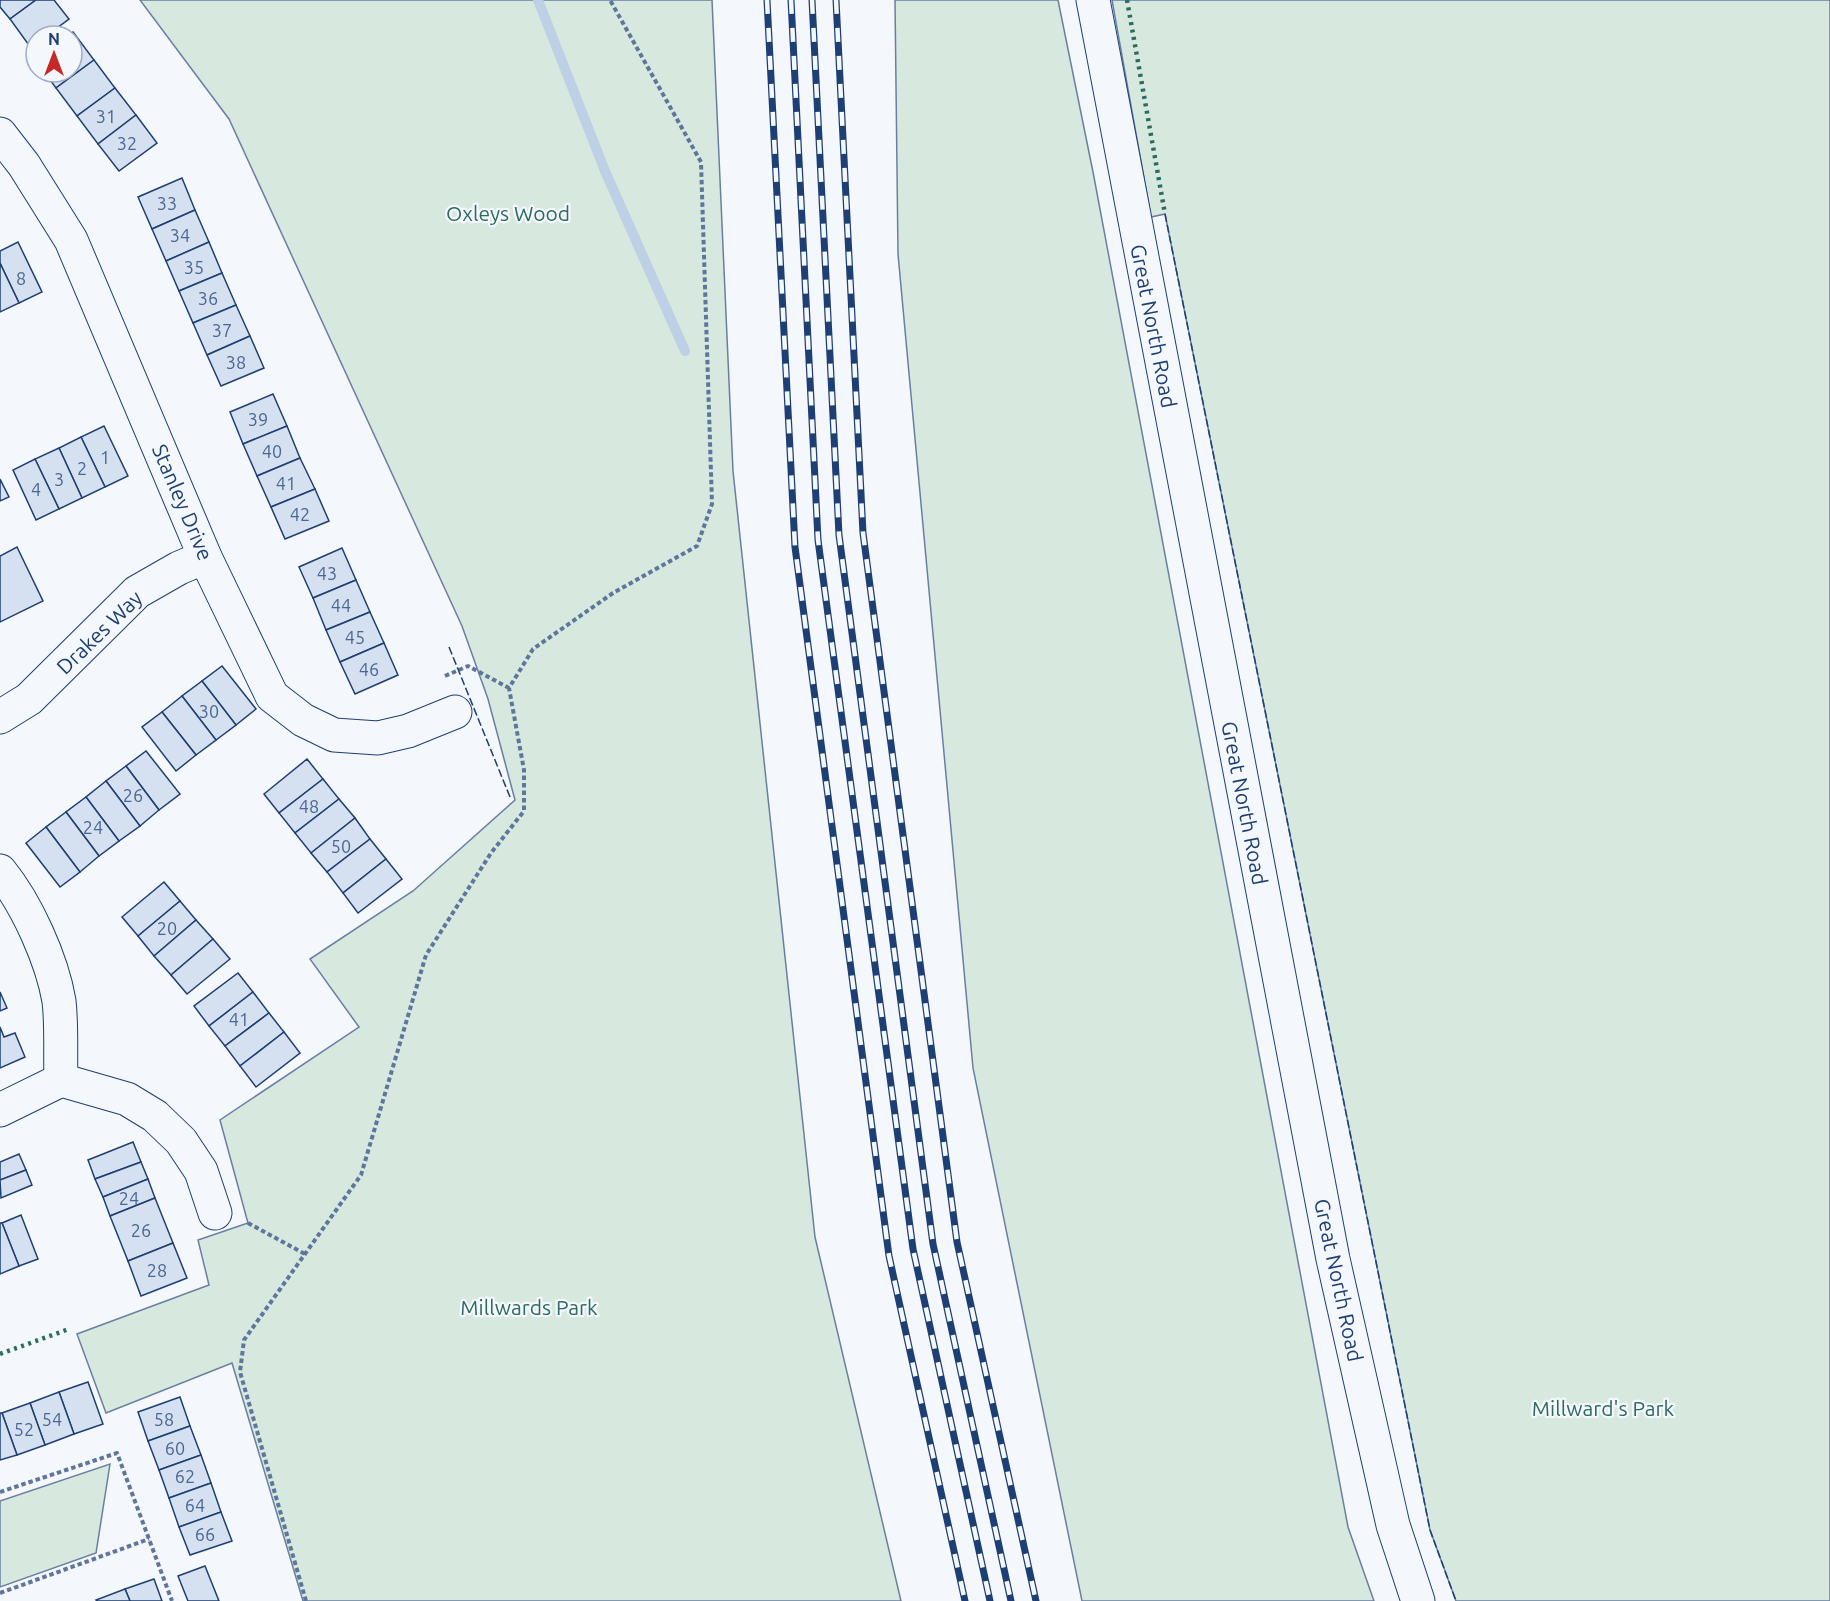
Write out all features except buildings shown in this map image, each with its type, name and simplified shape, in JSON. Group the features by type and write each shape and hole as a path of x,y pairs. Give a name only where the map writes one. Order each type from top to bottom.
{"main road":[{"name":"Great North Road","path":"1093,0 1333,1259 1393,1525 1418,1601"},
{"name":"Stanley Drive","path":"0,134 24,165 71,240 205,557 272,696 303,720 334,735 378,738 408,731 455,712"},
{"name":"Drakes Way","path":"0,717 29,699 137,592 179,568 205,557"},
{"path":"0,872 10,883 44,946 59,1002 61,1080"},
{"path":"0,1110 61,1080 127,1099 155,1116 181,1141 201,1171 215,1213"}],"path":[{"path":"306,1601 240,1372 244,1340 361,1175 426,956 491,853 524,811 524,770 509,688 533,649 613,593 697,546 712,504 701,162 610,0"},
{"path":"248,1223 305,1254"},
{"path":"0,1492 117,1453 172,1601"},
{"path":"0,1593 149,1539"}],"green space":[{"name":"Millwards Park","path":"140,0 712,0 733,471 815,1237 901,1601 303,1601 232,1363 106,1413 77,1334 209,1285 198,1240 248,1223 220,1120 359,1027 310,959 413,891 515,800 488,699 462,626 229,119"},
{"path":"895,0 1058,0 1093,172 1348,1527 1374,1601 1082,1601 973,1068 898,254"},
{"name":"Millward's Park","path":"1112,0 1830,0 1830,1601 1456,1601 1430,1530 1165,214 1151,217"},
{"path":"110,1464 96,1553 0,1587 0,1501"}],"waterway":[{"path":"538,0 605,171 685,351"}],"railway":[{"path":"767,0 795,547 889,1256 965,1601"},
{"path":"791,0 818,540 913,1249 990,1601"},
{"path":"812,0 839,535 933,1244 1011,1601"},
{"path":"836,0 863,533 957,1242 1036,1601"}],"hedge":[{"path":"1127,0 1165,214"},
{"path":"0,1354 69,1329"}],"fence":[{"path":"1165,214 1430,1530 1456,1601"},
{"path":"449,647 510,797"}],"park label":[{"name":"Oxleys Wood","path":"508,213"}]}
